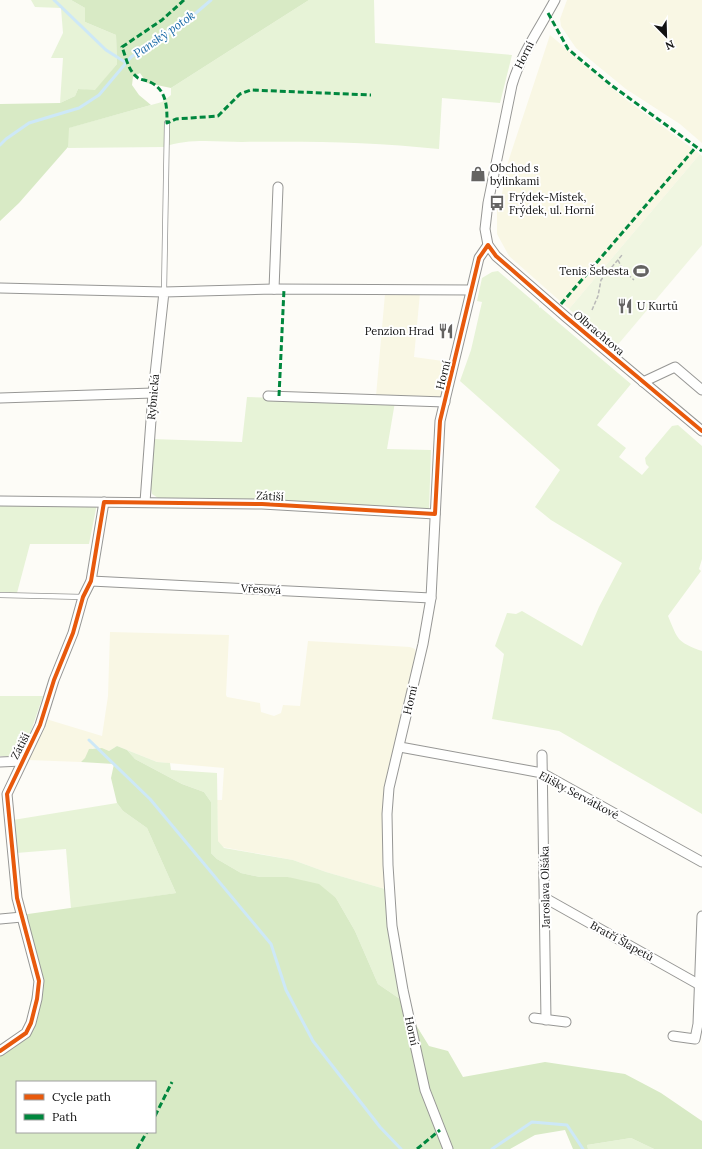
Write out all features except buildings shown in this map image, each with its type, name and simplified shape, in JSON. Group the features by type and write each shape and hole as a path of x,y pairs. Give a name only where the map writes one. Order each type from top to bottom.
{"street":[{"name":"Horní","path":"448,1149 425,1090 403,990 392,926 388,865 387,814 389,788 400,747 423,644 431,598 440,421 479,258 488,245 485,229 488,203 512,85 517,68 524,54 555,0"},
{"path":"274,289 278,187"},
{"name":"Olbrachtova","path":"488,245 496,256 702,431"},
{"path":"0,288 164,292 274,289 471,290"},
{"name":"Rybnická","path":"146,502 153,394 164,292"},
{"path":"643,382 675,367 702,390"},
{"path":"0,398 153,394"},
{"path":"268,396 445,402"},
{"name":"Zátiší","path":"0,501 262,504 435,514"},
{"name":"Zátiší","path":"0,1051 26,1033 31,1023 38,999 39,981 37,968 17,898 7,794 22,761 33,743 54,680 74,633 83,596 91,581 104,502"},
{"name":"Vřesová","path":"91,581 431,598"},
{"name":"Elišky Servátkové","path":"400,747 542,773 702,862"},
{"name":"Jaroslava Olšáka","path":"542,755 546,1020"},
{"name":"Zátiší","path":"0,762 22,761"},
{"name":"Bratří Šlapetů","path":"545,898 698,984"},
{"path":"0,919 22,916"},
{"path":"673,1036 695,1038 698,1024 698,984 702,916"},
{"path":"534,1018 566,1022"}],"lane":[{"path":"164,292 167,123"},
{"path":"0,595 83,596"}],"path":[{"path":"592,310 598,296 601,280 622,255"},
{"path":"618,260 623,270 634,280"}],"shaded area":[{"path":"567,0 702,0 702,143 680,124 626,89 576,48 561,26 560,19"},
{"path":"550,35 624,98 700,154 569,309 509,256 497,234 497,207 504,209 505,200 501,199 508,162"},
{"path":"420,293 414,357 450,362 441,399 376,396 385,294"},
{"path":"110,632 229,635 227,697 260,703 261,712 274,716 281,713 283,705 300,706 308,641 410,647 415,649 416,653 385,787 385,889 326,872 293,860 222,847 218,841 217,800 222,800 224,768 157,762 117,746 109,751 102,748 92,748 81,762 28,760 39,738 46,719 102,736 108,696"}],"green space":[{"path":"31,0 71,0 85,8 85,22 116,35 117,64 95,91 78,89 75,96 60,103 63,58 51,58 63,33 61,8 35,7"},
{"path":"71,0 309,0 171,88 147,83 140,73 133,77 132,85 139,95 151,105 69,128 68,147 19,203 0,221 0,104 60,103 75,96 78,89 95,90 117,64 116,35 85,22 85,8"},
{"path":"309,0 374,0 375,43 512,55 500,103 442,98 439,149 340,142 203,141 183,142 164,147 68,148 68,128 162,102 171,95 171,88"},
{"name":"Tenis Šebesta","path":"700,154 702,156 702,245 615,348 569,309"},
{"path":"498,271 539,306 539,308 540,307 631,384 597,425 626,448 619,457 642,475 649,467 646,464 645,458 672,426 678,425 702,446 702,559 699,569 701,571 668,616 679,639 702,651 702,814 559,731 492,719 504,654 495,646 507,613 516,614 522,611 582,646 599,607 622,563 551,520 535,507 560,470 460,381 471,350 482,302 477,301 482,278 492,272"},
{"path":"247,397 395,402 387,449 431,450 429,511 158,498 152,494 150,483 152,439 242,442"},
{"path":"0,504 97,504 89,544 30,544 17,593 0,592"},
{"path":"0,696 43,696 28,740 17,756 0,756"},
{"path":"117,746 127,750 135,759 182,784 204,792 211,802 211,853 217,859 241,873 260,877 288,877 319,884 336,898 355,931 378,984 400,999 429,1046 448,1051 463,1077 545,1062 625,1074 661,1093 702,1121 702,1149 654,1149 631,1138 587,1145 588,1149 573,1149 565,1130 535,1135 510,1149 0,1149 0,1048 25,1029 34,985 32,958 21,915 176,893 147,828 123,811 117,803 111,778 114,764 81,762 85,758 89,749 102,748 109,751"},
{"path":"127,750 157,762 170,763 171,770 217,773 218,841 224,848 293,860 326,872 385,889 391,948 400,999 378,984 355,931 336,898 288,877 260,877 241,873 217,859 211,853 211,802 204,792 182,784 135,759"},
{"path":"117,803 123,811 147,828 176,893 71,909 66,849 16,853 13,820"},
{"path":"631,1138 654,1149 588,1149 587,1145"}],"waterway":[{"path":"54,0 106,50 125,62"},
{"name":"Panský potok","path":"0,145 29,123 79,108 99,95 131,57 182,25 211,0"},
{"path":"89,740 150,799 271,944 286,990 313,1041 380,1127 401,1149"},
{"path":"492,1149 532,1122 567,1125 583,1149"}],"marked path":[{"path":"184,0 162,20 122,47 132,72 139,79 156,85 163,94 167,111 167,123 176,119 218,116 240,94 251,90 371,95"},
{"path":"548,13 568,49 611,85 702,151"},
{"path":"561,304 696,147"},
{"path":"279,396 284,289"},
{"path":"156,1114 172,1082"},
{"path":"417,1149 440,1130"},
{"path":"137,1149 146,1133"}],"cycle path":[{"path":"0,1051 26,1033 31,1023 37,999 39,981 17,898 7,794 40,725 54,680 73,633 83,597 91,581 104,502 262,504 435,514 440,421 479,258 488,245 496,256 566,317 702,431"}],"place":[{"name":"Obchod s bylinkami","path":"478,174"},
{"name":"Frýdek-Místek, Frýdek, ul. Horní","path":"497,203"},
{"name":"Tenis Šebesta","path":"641,271"},
{"name":"U Kurtů","path":"625,306"},
{"name":"Penzion Hrad","path":"446,331"}]}
